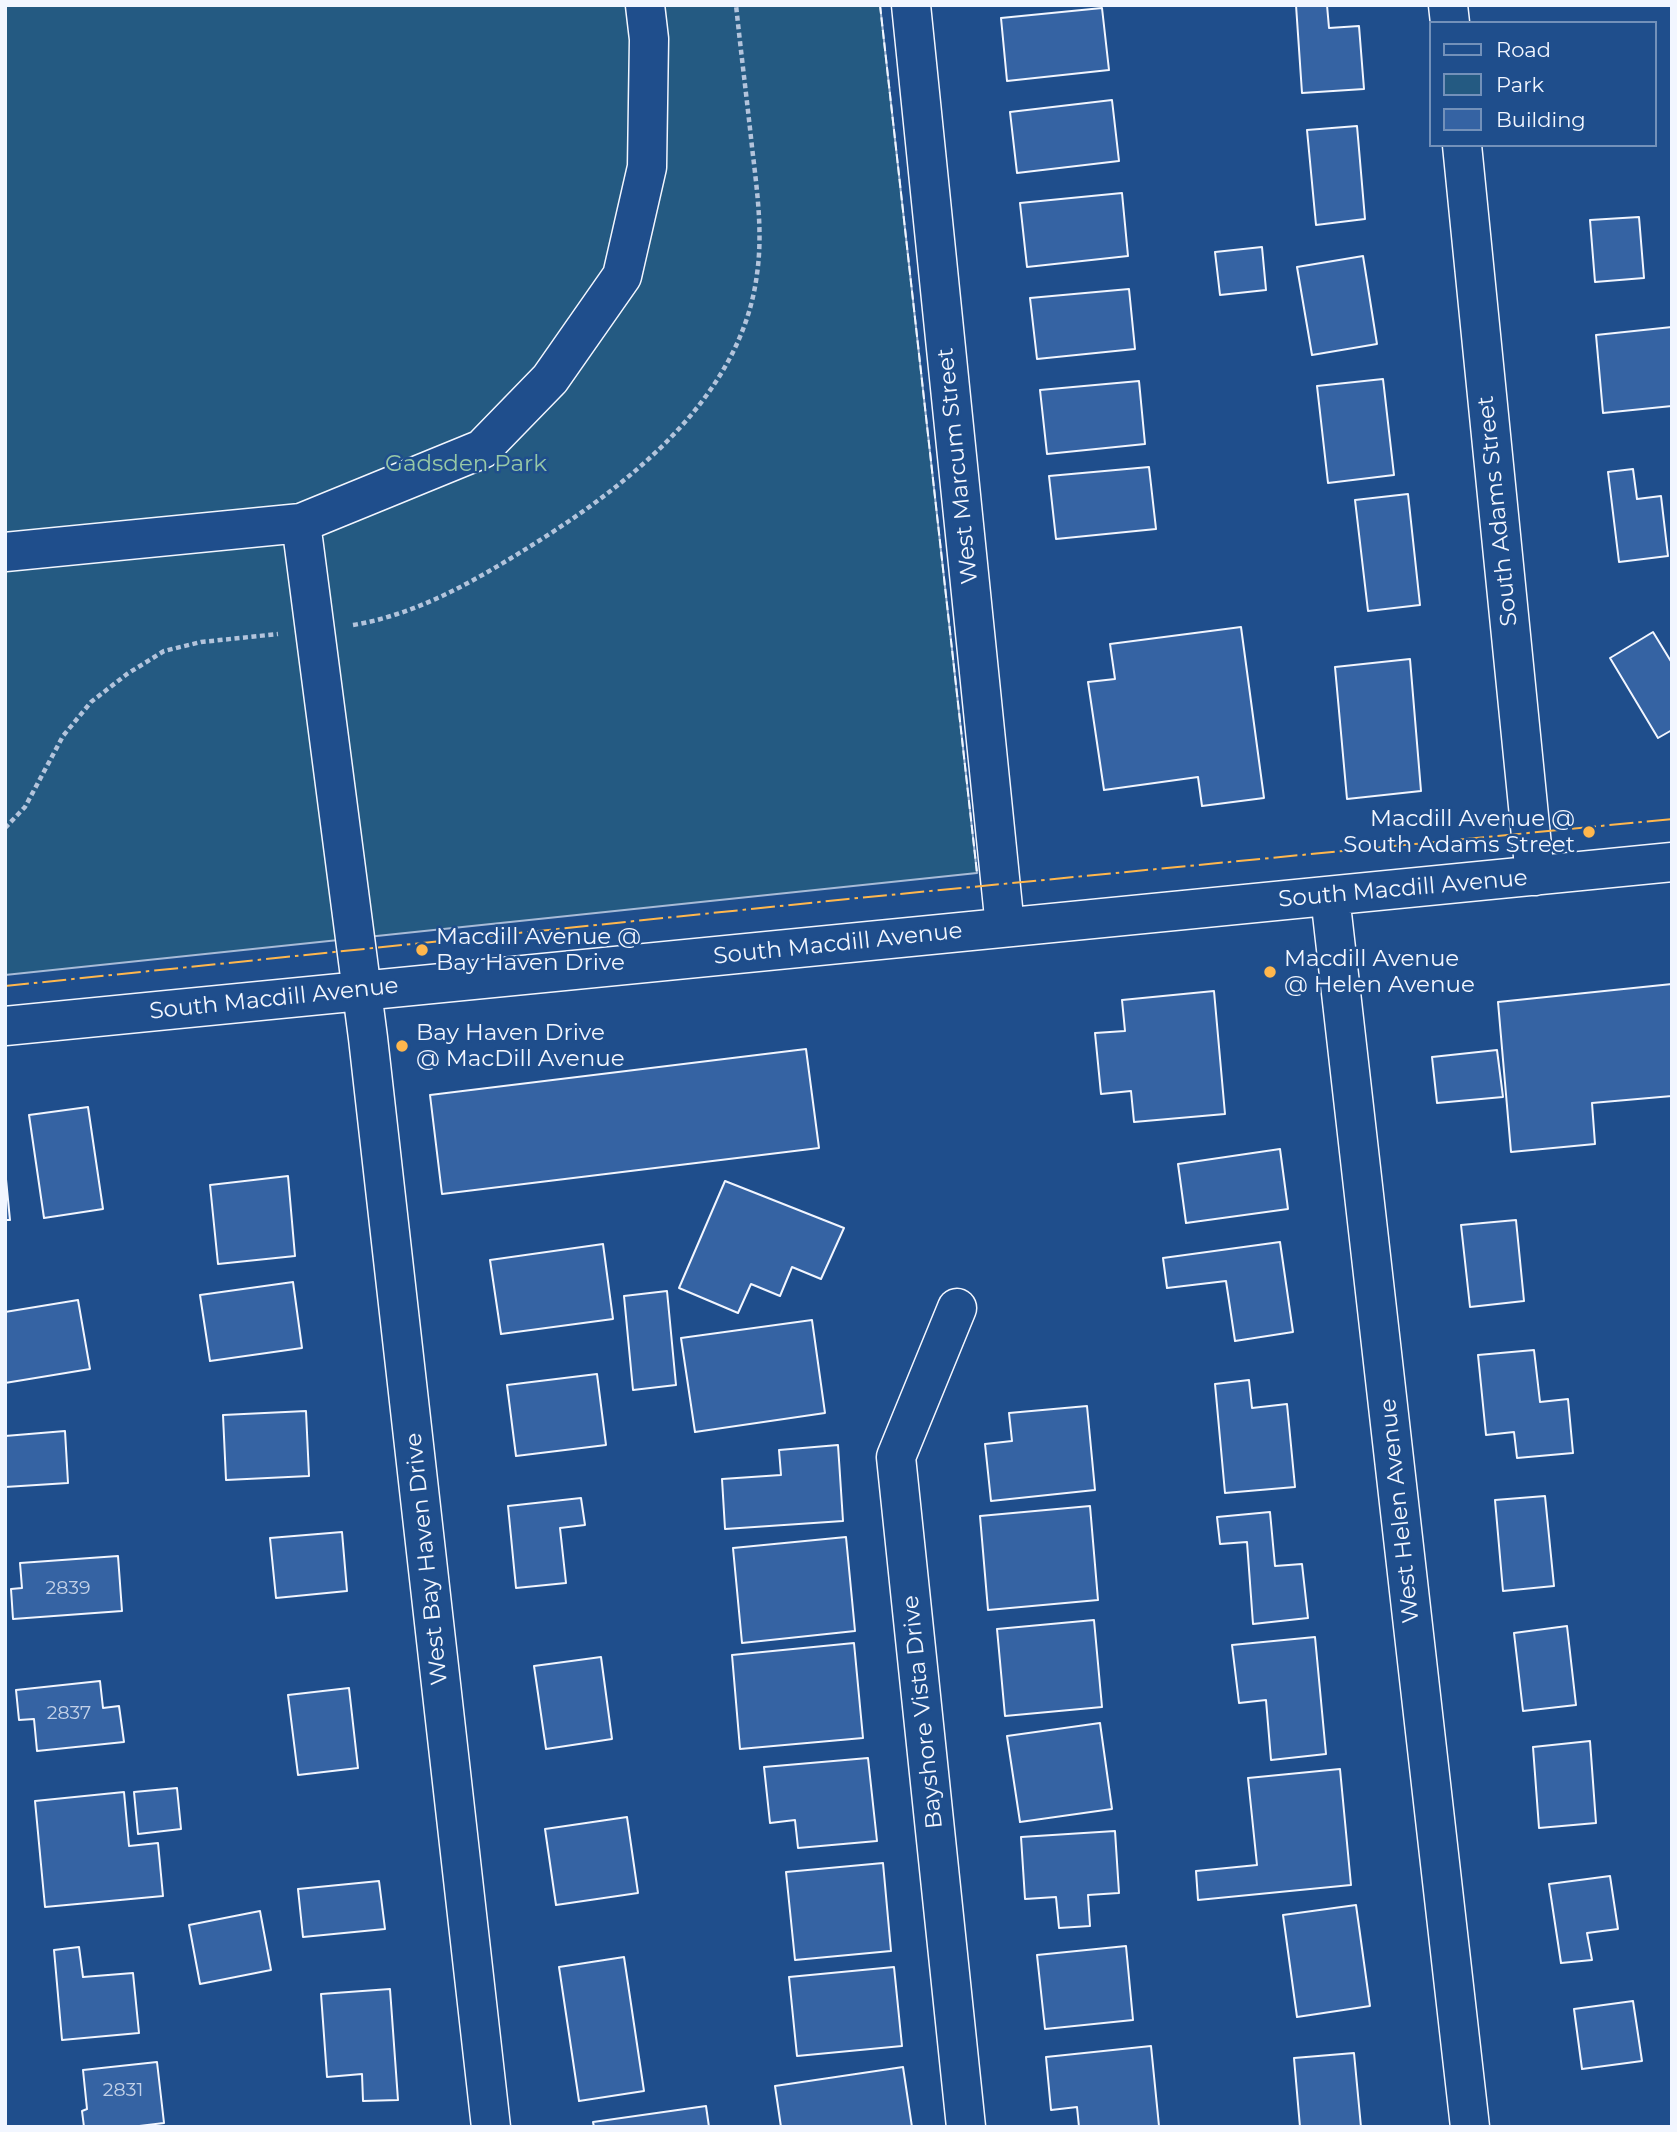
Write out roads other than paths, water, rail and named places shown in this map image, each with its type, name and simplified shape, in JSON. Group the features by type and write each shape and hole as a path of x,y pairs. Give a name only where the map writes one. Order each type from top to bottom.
{"street":[{"path":"5,552 301,523 482,449 550,379 622,276 647,167 649,39 645,5"},
{"name":"West Marcum Street","path":"911,5 1005,928"},
{"name":"South Adams Street","path":"1462,147 1535,876"},
{"name":"West Bay Haven Drive","path":"301,523 362,990 491,2127"},
{"name":"South Macdill Avenue","path":"5,1026 1672,862"},
{"name":"West Helen Avenue","path":"1331,896 1470,2127"},
{"name":"Bayshore Vista Drive","path":"957,1308 896,1457 967,2127"}],"place":[{"name":"Macdill Avenue @ South Adams Street","path":"1589,832"},
{"name":"Macdill Avenue @ Bay Haven Drive","path":"422,950"},
{"name":"Macdill Avenue @ Helen Avenue","path":"1270,972"},
{"name":"Bay Haven Drive @ MacDill Avenue","path":"402,1046"}],"park label":[{"name":"Gadsden Park","path":"466,464"}]}
